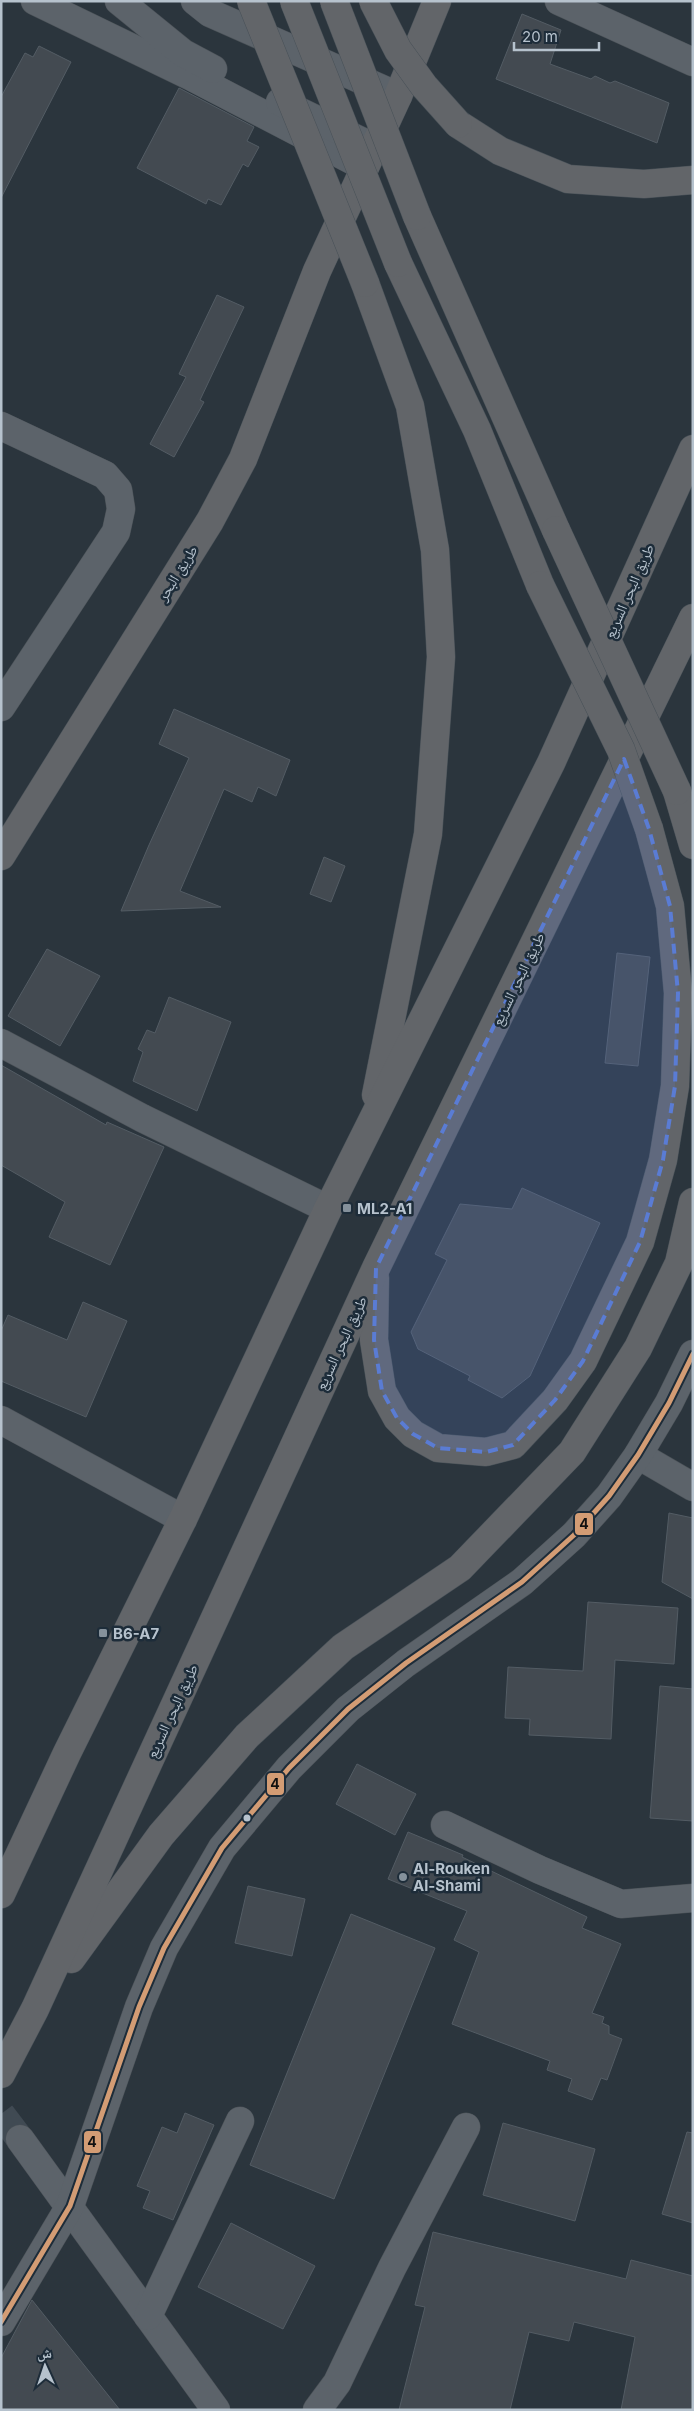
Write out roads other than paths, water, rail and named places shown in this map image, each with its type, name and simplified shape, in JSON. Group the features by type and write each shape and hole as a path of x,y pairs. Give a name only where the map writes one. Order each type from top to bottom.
{"highway":[{"path":"251,1 365,283 410,406 435,550 441,657 428,834 369,1130"},
{"path":"294,1 398,263 477,430 540,585 621,750 649,829 670,906 678,993 675,1086 664,1160 640,1242 583,1361 555,1400 513,1445 486,1452 438,1448 413,1434 397,1418 382,1391 374,1340 376,1268"},
{"path":"334,1 417,216 556,530 677,791 693,845"},
{"path":"373,1 398,50 424,86 458,124 500,151 568,179 644,184 693,180"},
{"name":"طريق البحر","path":"1,856 210,520 242,459 316,271 398,96 437,1"},
{"name":"طريق البحر السريع","path":"1,1894 66,1753 183,1519 328,1209 551,763 693,449"},
{"name":"طريق البحر السريع","path":"1,2074 35,2009 376,1268 693,618"},
{"path":"35,2009 161,1835 247,1736 343,1647 460,1568 572,1452 638,1348 679,1263 693,1202"}],"street":[{"path":"35,1 192,77 369,157"},
{"path":"119,1 183,53 369,157"},
{"path":"195,1 210,13 398,96"},
{"path":"565,2 693,62"},
{"path":"1,426 105,475 118,490 121,509 116,532 1,707"},
{"path":"1,1043 142,1118 328,1209"},
{"path":"1,2322 70,2206 139,2007 164,1948 222,1848 282,1775 348,1709 400,1667 522,1582 574,1535 609,1496 638,1455 669,1403 693,1354"},
{"path":"1,1420 183,1519"},
{"path":"638,1455 693,1487"},
{"path":"445,1825 540,1870 621,1904 693,1898"},
{"path":"148,2316 240,2121"},
{"path":"317,2410 337,2384 392,2268 466,2127"},
{"path":"20,2139 216,2410"}],"tunnel":[{"path":"1,2114 20,2139"}],"place":[{"name":"ML2-A1","path":"347,1208"},
{"name":"B6-A7","path":"103,1633"},
{"name":"Al-Rouken Al-Shami","path":"403,1877"}]}
